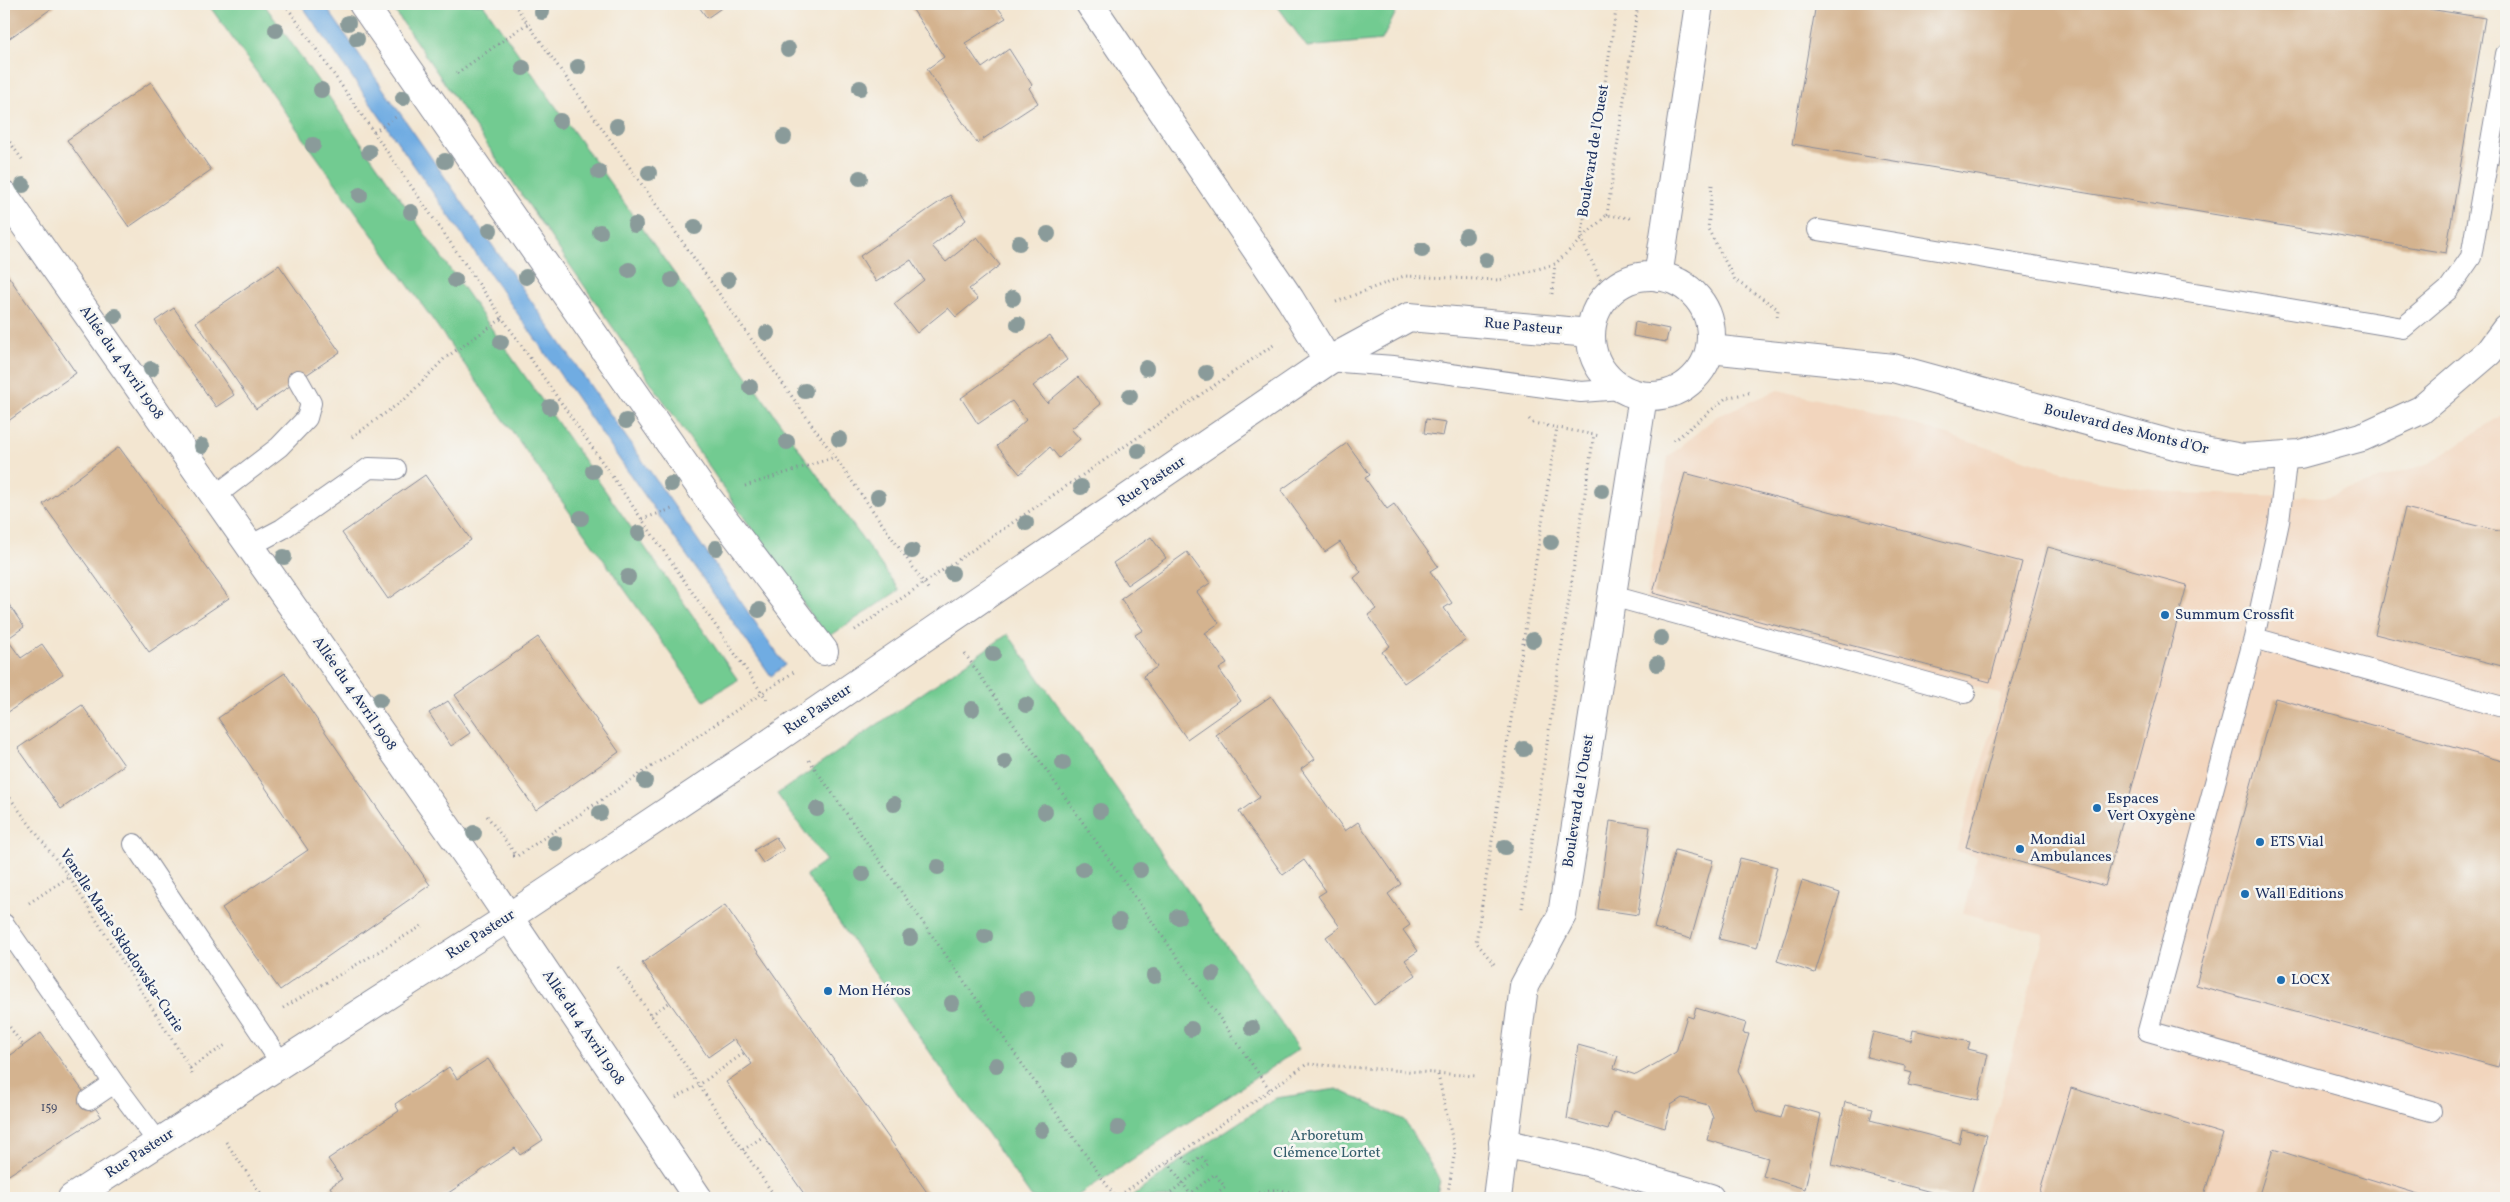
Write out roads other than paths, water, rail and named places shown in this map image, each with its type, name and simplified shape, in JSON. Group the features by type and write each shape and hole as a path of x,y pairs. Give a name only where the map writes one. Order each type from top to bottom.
{"street":[{"path":"363,4 708,498 824,651"},
{"path":"1090,4 1290,299 1328,361"},
{"path":"1658,276 1699,4"},
{"name":"Allée du 4 Avril 1908","path":"4,195 509,917 698,1198"},
{"path":"1648,275 1658,276 1669,278 1689,289 1704,306 1711,327 1710,349 1701,370 1685,386 1665,395 1632,392 1604,375 1593,355 1590,333 1595,311 1607,293 1625,280 1648,275"},
{"name":"Rue Pasteur","path":"72,1198 509,917 789,731 1328,361 1409,316 1590,333"},
{"name":"Boulevard des Monts d'Or","path":"1710,349 1893,368 2182,447 2242,458 2300,454 2362,437 2421,410 2489,352 2506,329"},
{"name":"Boulevard de l'Ouest","path":"1497,1198 1524,986 1562,915 1612,596 1632,392"},
{"path":"1503,1143 1588,1162 1710,1198"}],"lane":[{"path":"1818,230 2402,328 2448,290 2471,257 2506,54"},
{"path":"1328,361 1393,366 1581,392 1632,392"},
{"path":"214,496 279,447 308,418 311,403 298,380"},
{"path":"2287,454 2279,522 2254,638 2148,1032 2430,1111"},
{"path":"250,546 282,529 369,468 396,469"},
{"path":"1612,596 1965,693"},
{"path":"2254,638 2506,708"},
{"path":"134,844 281,1063"},
{"path":"4,924 114,1083 158,1142"},
{"path":"89,1100 114,1083"}],"water":[{"path":"301,4 324,4 785,665 771,676"}],"place":[{"name":"Summum Crossfit","path":"2165,615"},
{"name":"Espaces Vert Oxygène","path":"2097,808"},
{"name":"ETS Vial","path":"2260,842"},
{"name":"Mondial Ambulances","path":"2020,849"},
{"name":"Wall Editions","path":"2245,894"},
{"name":"LOCX","path":"2281,980"},
{"name":"Mon Héros","path":"828,991"}],"park label":[{"name":"Arboretum Clémence Lortet","path":"1327,1144"}]}
